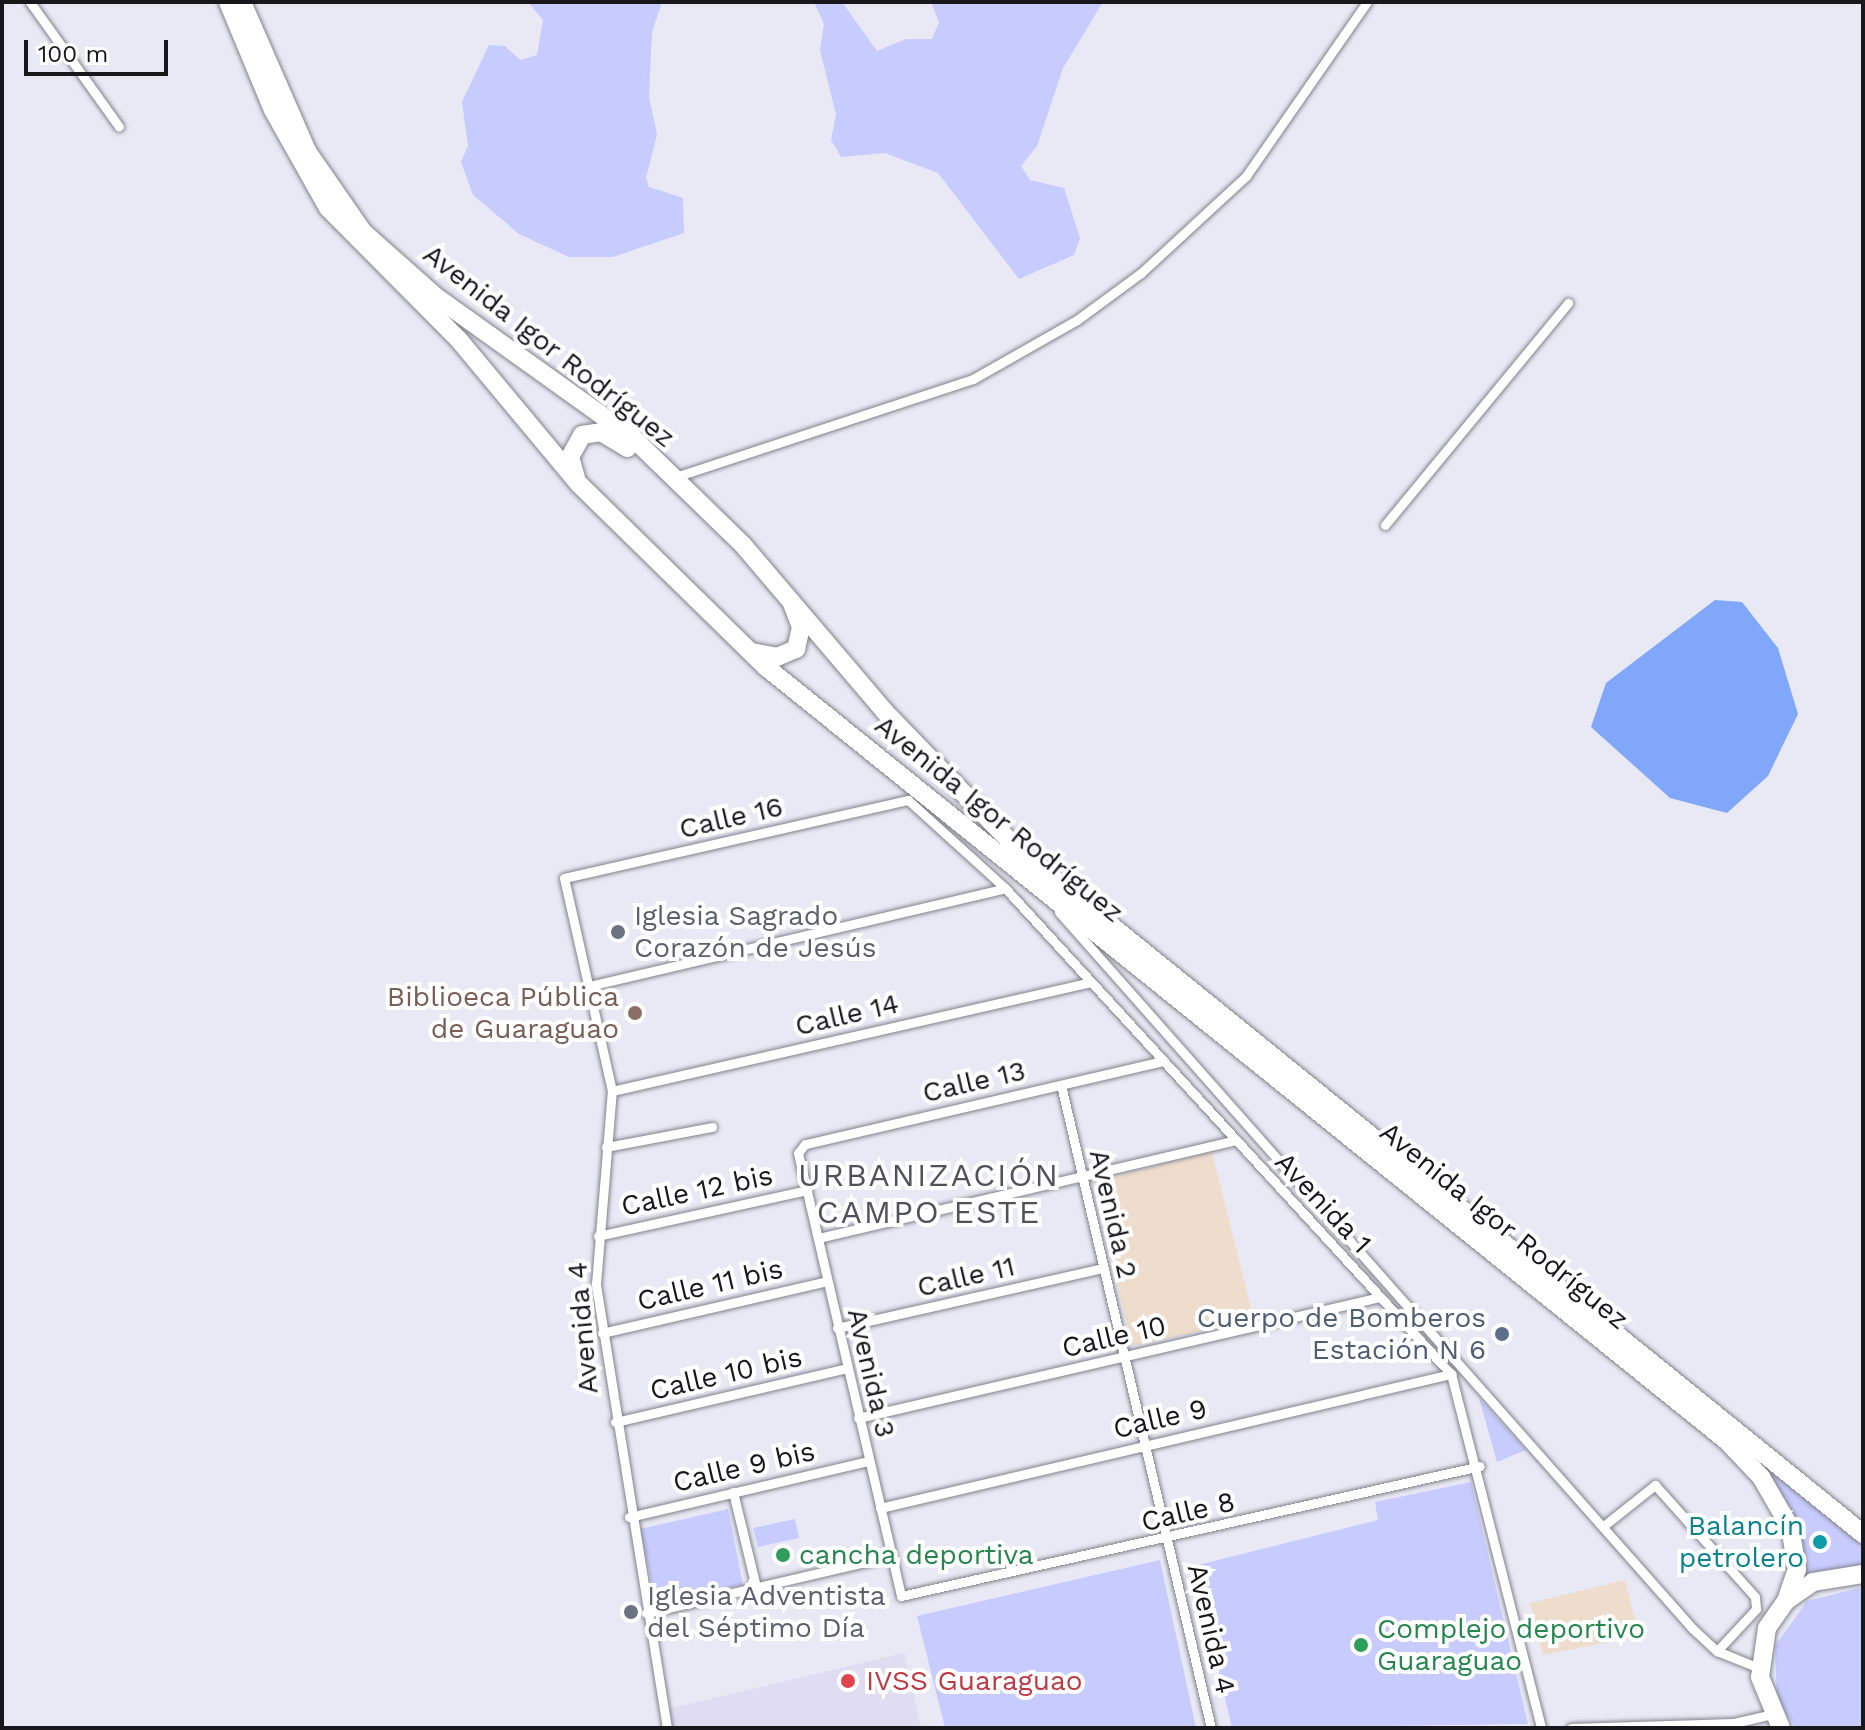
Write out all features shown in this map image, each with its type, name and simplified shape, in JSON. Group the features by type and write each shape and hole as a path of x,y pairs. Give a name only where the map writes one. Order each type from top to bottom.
{"highway":[{"name":"Avenida Igor Rodríguez","path":"228,2 273,110 328,208 459,340 579,484 749,652 1744,1457 1790,1527 1797,1569 1786,1601"},
{"name":"Avenida Igor Rodríguez","path":"242,2 307,151 363,232 435,296 633,438 785,590 895,724 1019,851 1863,1534"},
{"path":"579,484 572,449 582,435 601,432 688,492"},
{"path":"749,652 777,657 796,649 801,627 785,590"},
{"path":"1777,1721 1759,1668 1767,1628 1786,1601 1829,1576 1863,1574"}],"street":[{"path":"30,2 119,127"},
{"path":"673,478 973,379 1077,320 1141,273 1246,176 1367,2"},
{"path":"1385,525 1568,303"},
{"name":"Calle 16","path":"564,878 908,800"},
{"name":"Avenida 1","path":"908,800 1005,888 1451,1374 1480,1466 1541,1728"},
{"name":"Avenida 4","path":"564,878 593,985 612,1091 598,1236 602,1333 629,1517 667,1728"},
{"path":"1030,879 1717,1651 1759,1668"},
{"path":"593,985 1005,888"},
{"name":"Calle 14","path":"612,1091 1091,982"},
{"name":"Calle 13","path":"798,1153 805,1144 1163,1061"},
{"name":"Avenida 2","path":"1061,1085 1167,1540"},
{"path":"606,1147 712,1127"},
{"path":"818,1238 1236,1140"},
{"name":"Avenida 3","path":"798,1153 868,1461 891,1556 906,1600"},
{"name":"Calle 12 bis","path":"598,1236 807,1190"},
{"name":"Calle 11","path":"837,1328 1103,1268"},
{"name":"Calle 11 bis","path":"602,1333 827,1281"},
{"name":"Calle 10","path":"858,1418 1380,1297"},
{"name":"Calle 10 bis","path":"615,1422 847,1368"},
{"name":"Calle 9","path":"880,1508 1451,1374"},
{"name":"Calle 9 bis","path":"629,1517 868,1461"},
{"name":"Calle 8","path":"906,1600 1480,1466"},
{"path":"1606,1524 1655,1485 1755,1597 1756,1609 1717,1651"},
{"path":"733,1492 756,1587"},
{"name":"Avenida 4","path":"1167,1540 1211,1728"},
{"path":"646,1613 891,1556"},
{"path":"1571,1728 1777,1721"}],"shaded area":[{"path":"528,2 662,2 652,32 649,97 657,134 646,178 649,187 683,198 684,233 613,257 569,257 519,234 473,195 461,162 468,146 462,102 489,45 505,46 520,60 537,55 543,20"},
{"path":"814,2 842,2 877,51 906,39 932,39 939,22 931,2 1103,2 1063,68 1037,146 1021,166 1030,180 1064,188 1080,238 1074,255 1019,279 938,173 885,153 841,157 831,140 836,114 820,50 824,24"},
{"path":"1212,1152 1254,1320 1132,1346 1094,1182"},
{"path":"1479,1398 1526,1450 1497,1462"},
{"path":"1770,1465 1863,1545 1863,1572 1803,1576 1765,1471"},
{"name":"Complejo deportivo Guaraguao","path":"1471,1482 1528,1724 1232,1728 1194,1566 1378,1520 1375,1502"},
{"path":"728,1509 743,1585 656,1602 640,1529"},
{"path":"795,1519 799,1538 758,1547 753,1528"},
{"path":"1160,1560 1196,1728 945,1728 917,1616"},
{"path":"1625,1580 1639,1636 1543,1655 1530,1603"},
{"path":"1863,1587 1863,1728 1796,1728 1777,1701 1775,1646 1807,1601"},
{"name":"IVSS Guaraguao","path":"904,1653 921,1728 672,1728 668,1709"}],"water":[{"path":"1715,600 1742,602 1778,648 1798,714 1768,776 1727,813 1670,798 1591,727 1606,683"}],"place":[{"name":"Iglesia Sagrado Corazón de Jesús","path":"618,932"},
{"name":"Biblioeca Pública de Guaraguao","path":"635,1013"},
{"name":"Cuerpo de Bomberos Estación N 6","path":"1502,1334"},
{"name":"Balancín petrolero","path":"1820,1542"},
{"name":"cancha deportiva","path":"783,1555"},
{"name":"Iglesia Adventista del Séptimo Día","path":"631,1612"},
{"name":"Complejo deportivo Guaraguao","path":"1361,1645"},
{"name":"IVSS Guaraguao","path":"848,1681"}],"district":[{"name":"URBANIZACIÓN CAMPO ESTE","path":"929,1194"}]}
